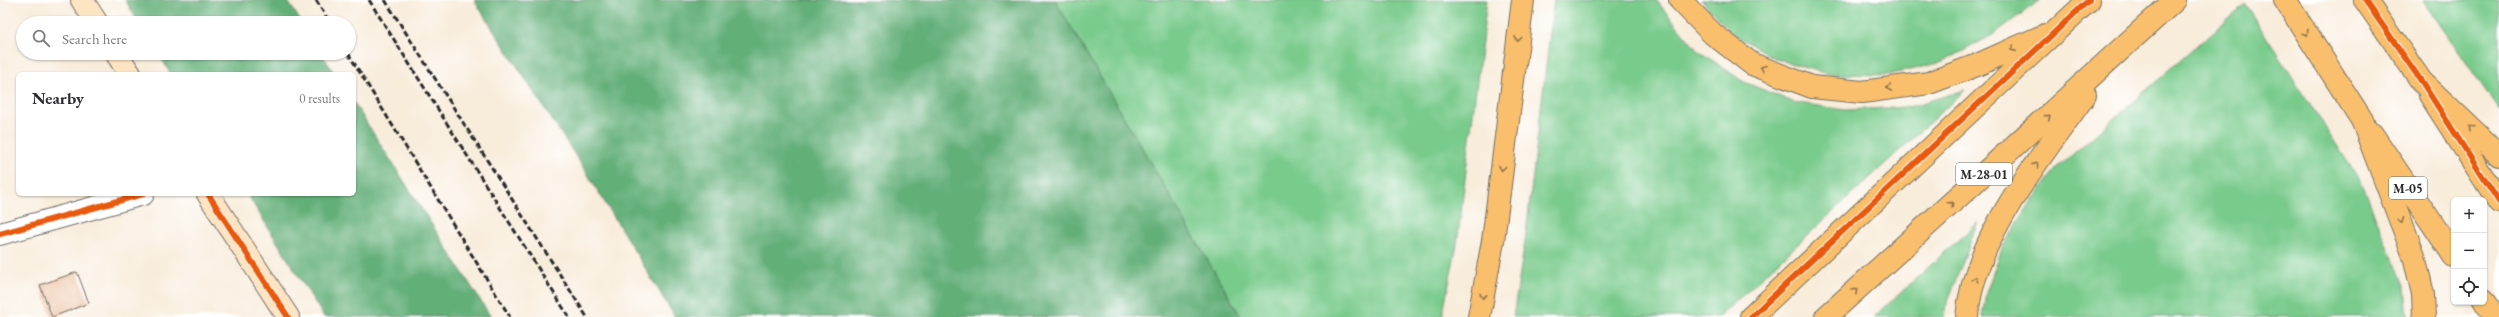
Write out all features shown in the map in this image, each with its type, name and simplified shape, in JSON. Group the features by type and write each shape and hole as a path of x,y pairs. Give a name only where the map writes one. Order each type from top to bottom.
{"main road":[{"path":"1479,317 1493,241 1523,0"},
{"path":"1680,0 1713,34 1752,64 1812,87 1862,92 1929,83 1977,66 2061,28"},
{"path":"1751,317 2061,28 2089,0"},
{"name":"М-28-01","path":"1826,317 2175,0"},
{"name":"М-05","path":"2285,0 2362,120 2451,252"},
{"path":"2366,0 2422,82 2499,202"},
{"path":"1967,317 1968,300 1986,247 2016,194 2106,64"},
{"path":"2422,82 2499,155"},
{"path":"2362,120 2414,256 2423,294 2424,317"},
{"path":"2487,305 2495,317"}],"street":[{"path":"82,0 92,16"},
{"path":"121,60 129,72"},
{"path":"0,234 135,196"},
{"path":"209,196 288,317"}],"green space":[{"path":"125,0 287,0 297,16 135,16"},
{"path":"474,0 1055,0 1241,317 675,317 588,175"},
{"path":"1055,0 1487,0 1457,244 1442,317 1241,317"},
{"path":"1554,0 1656,0 1697,50 1744,82 1793,102 1845,110 1908,107 1965,90 1719,317 1513,317 1525,241"},
{"path":"1701,0 2040,0 1994,34 1943,62 1888,75 1828,74 1776,59 1733,34"},
{"path":"2423,0 2499,0 2499,110"},
{"path":"2245,4 2362,184 2405,287 2408,317 1982,317 1986,293 2002,248 2031,202 2056,169"},
{"path":"162,60 326,60 334,72 170,72"},
{"path":"356,106 491,317 324,317 248,196 356,196"},
{"path":"1978,222 1946,306 1944,317 1874,317"}],"building":[{"path":"77,272 89,303 52,317 40,285"}],"railway":[{"path":"316,0 326,16"},
{"path":"369,0 569,317"},
{"path":"385,0 587,317"},
{"path":"352,60 510,317"}],"cycle path":[{"path":"1751,317 2089,0"},
{"path":"2365,0 2422,82 2499,202"},
{"path":"0,234 136,196"},
{"path":"209,196 288,317"}]}
